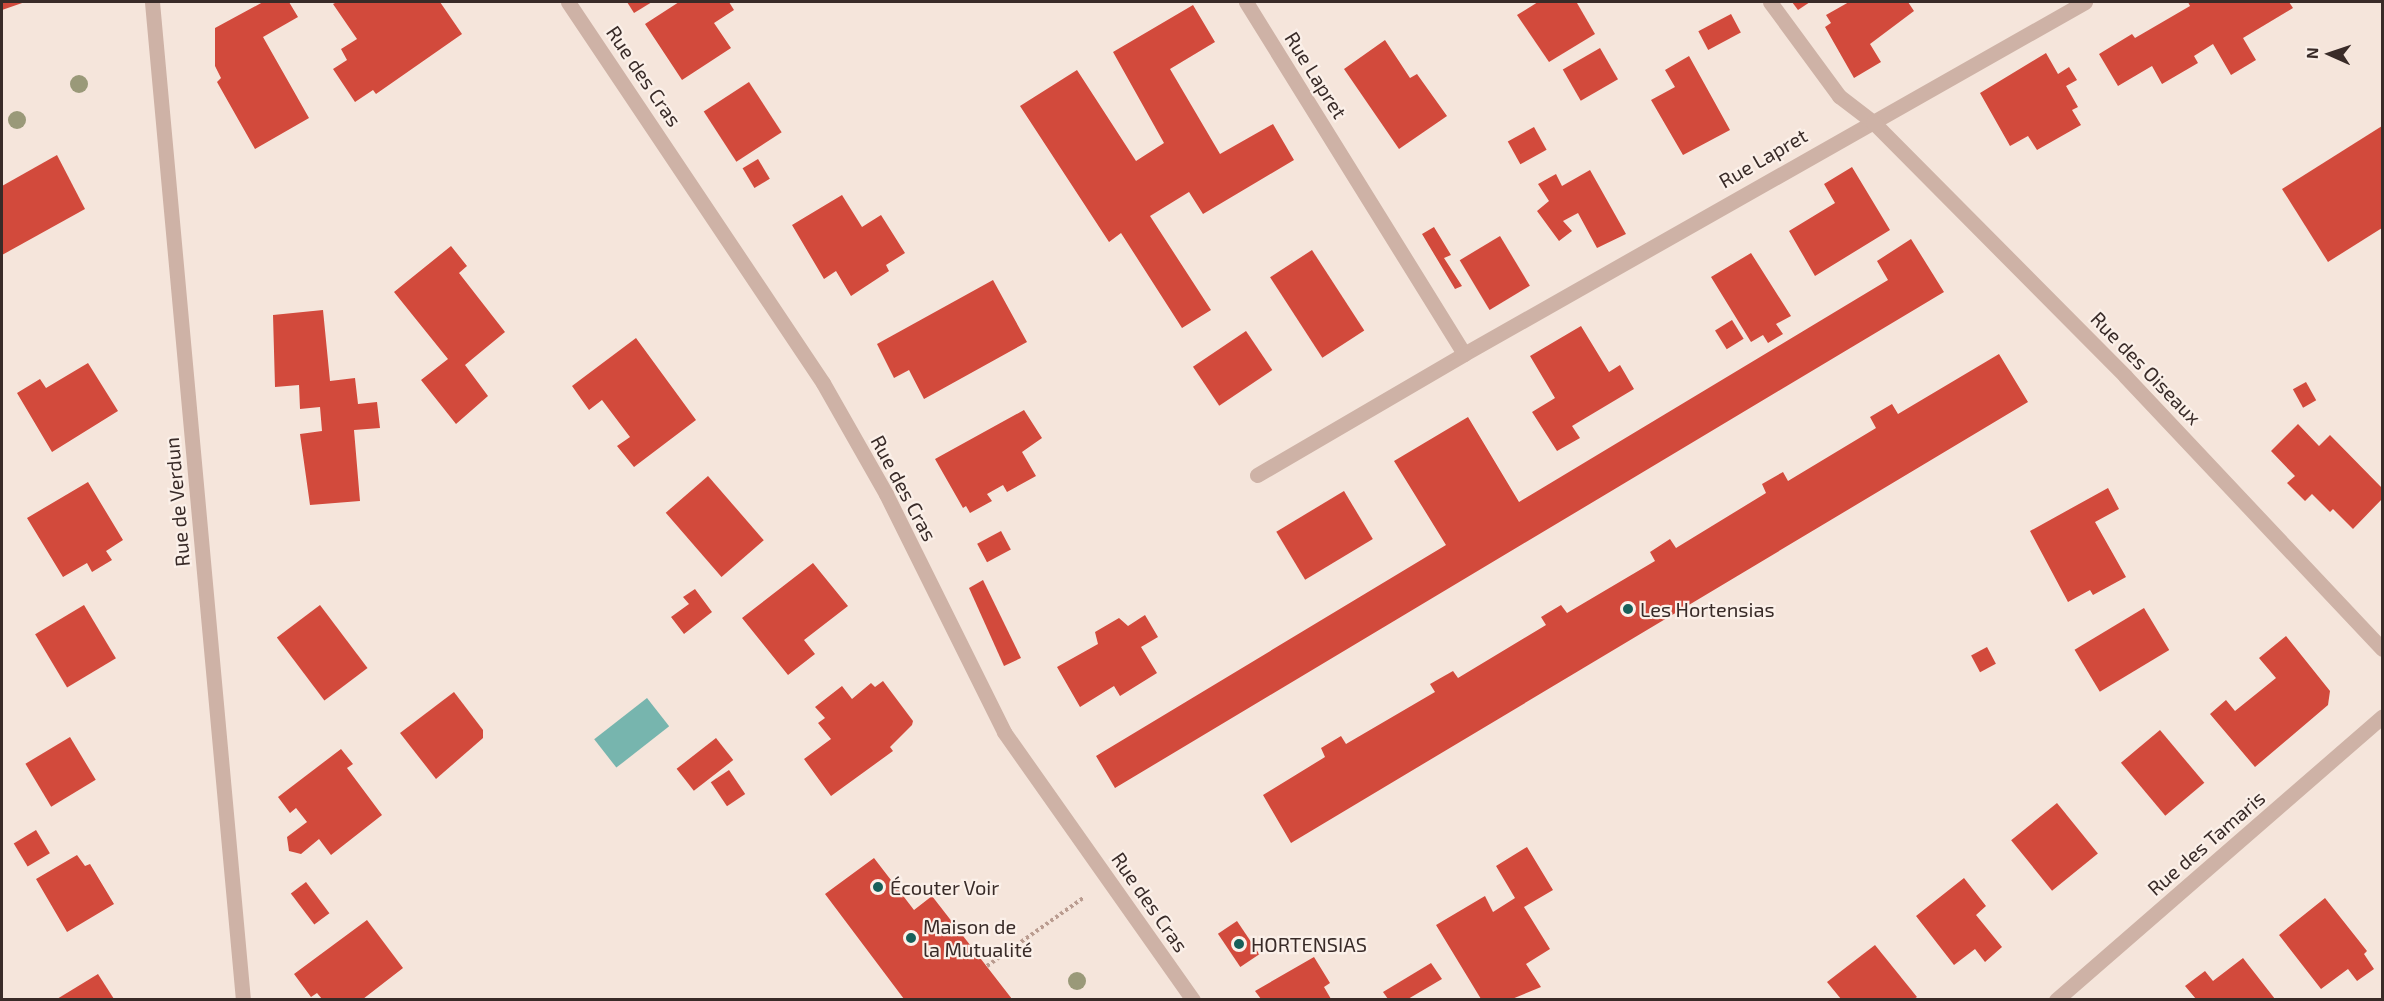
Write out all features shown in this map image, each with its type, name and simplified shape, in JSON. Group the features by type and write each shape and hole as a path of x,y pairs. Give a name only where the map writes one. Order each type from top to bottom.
{"street":[{"name":"Rue de Verdun","path":"152,2 243,999"},
{"name":"Rue des Cras","path":"568,2 823,383 885,494 1004,732 1193,999"},
{"name":"Rue Lapret","path":"1246,2 1464,354"},
{"name":"Rue des Oiseaux","path":"1770,2 1839,96 1873,122 2126,376 2382,649"},
{"name":"Rue Lapret","path":"1257,476 1464,354 2085,2"},
{"name":"Rue des Tamaris","path":"2056,999 2382,717"}],"path":[{"path":"987,966 1086,896"}],"water":[{"path":"647,698 669,726 616,768 594,739"}],"building":[{"path":"2,2 25,2 2,10"},
{"path":"263,2 289,2 298,17 263,37 309,118 255,149 217,82 221,78 215,66 215,28"},
{"path":"337,2 440,2 462,34 376,94 373,90 355,102 333,69 347,60 341,49 357,39 333,4"},
{"path":"627,2 652,2 634,13"},
{"path":"679,2 729,2 734,10 714,23 731,48 682,80 645,24"},
{"path":"1538,2 1577,3 1595,34 1549,62 1517,15"},
{"path":"1792,2 1810,2 1798,10"},
{"path":"1849,2 1908,2 1914,11 1870,44 1881,62 1854,78 1825,27 1831,23 1826,15"},
{"path":"2188,2 2289,2 2293,8 2243,38 2256,60 2231,75 2213,44 2194,56 2198,63 2162,84 2152,66 2118,86 2099,54 2132,34 2135,38 2190,6"},
{"path":"1193,5 1215,42 1170,69 1220,154 1273,124 1294,160 1203,214 1189,192 1150,216 1211,310 1182,328 1121,233 1109,242 1020,106 1077,70 1136,161 1164,143 1113,52"},
{"path":"1731,14 1741,33 1708,50 1698,31"},
{"path":"1385,40 1410,78 1417,74 1447,116 1399,149 1344,69"},
{"path":"1600,48 1618,79 1581,101 1563,70"},
{"path":"2046,53 2058,74 2069,67 2077,80 2066,86 2078,107 2072,110 2081,125 2037,150 2028,136 2010,146 1980,93"},
{"path":"1689,56 1730,130 1683,155 1651,100 1675,87 1665,70"},
{"path":"749,82 782,132 736,162 704,111"},
{"path":"2382,126 2382,228 2328,262 2282,189"},
{"path":"1534,127 1547,150 1520,164 1508,142"},
{"path":"57,155 85,209 2,255 2,186"},
{"path":"758,159 770,179 754,188 743,168"},
{"path":"1852,167 1890,230 1815,276 1789,231 1835,203 1824,184"},
{"path":"1590,170 1626,234 1597,248 1578,213 1563,221 1572,231 1559,241 1537,211 1549,201 1538,184 1556,174 1562,186"},
{"path":"842,195 862,227 881,215 905,253 886,265 889,271 851,296 836,271 824,279 792,225"},
{"path":"1434,227 1451,255 1444,258 1462,286 1455,289 1422,234"},
{"path":"1500,236 1530,286 1490,310 1460,260"},
{"path":"1911,239 1944,292 1115,788 1096,756 1446,545 1394,461 1468,417 1519,502 1888,280 1877,261"},
{"path":"451,246 467,266 459,273 505,332 465,365 488,396 456,424 421,380 448,359 394,292"},
{"path":"1312,250 1364,331 1322,358 1270,277"},
{"path":"1751,253 1791,316 1776,324 1783,334 1768,343 1763,335 1751,342 1711,277"},
{"path":"993,280 1027,342 924,399 909,370 894,378 877,344"},
{"path":"323,310 330,381 355,378 358,404 377,402 380,428 354,430 360,501 310,505 300,434 322,431 320,407 300,409 299,385 275,387 273,315"},
{"path":"1732,320 1744,339 1727,349 1715,331"},
{"path":"1581,326 1609,372 1620,365 1634,389 1572,426 1580,438 1557,451 1532,412 1555,398 1530,356"},
{"path":"1246,331 1272,370 1219,406 1193,367"},
{"path":"636,338 696,420 634,467 617,446 630,437 602,400 589,410 572,386"},
{"name":"Les Hortensias","path":"1999,354 2028,402 1291,843 1263,795 1325,757 1321,748 1341,736 1346,744 1435,692 1430,684 1453,671 1458,678 1546,625 1541,617 1561,605 1567,613 1655,561 1650,552 1670,539 1676,548 1766,493 1762,484 1783,472 1788,481 1876,428 1870,417 1892,404 1898,414"},
{"path":"88,363 118,411 52,452 17,393 40,379 46,388"},
{"path":"2306,382 2316,400 2303,408 2293,389"},
{"path":"1024,410 1042,438 1022,452 1036,476 1007,492 1003,485 987,494 992,501 970,513 966,506 963,508 935,459"},
{"path":"2298,424 2319,446 2330,435 2382,488 2382,499 2353,529 2333,509 2330,512 2312,494 2305,501 2287,483 2295,476 2271,451"},
{"path":"708,476 764,540 722,577 666,513"},
{"path":"88,482 123,540 106,551 112,560 92,572 87,563 63,577 27,518"},
{"path":"2108,488 2119,509 2095,522 2126,577 2093,595 2090,590 2068,602 2030,531"},
{"path":"1344,491 1373,539 1305,580 1276,532"},
{"path":"1001,531 1011,550 987,562 977,544"},
{"path":"813,563 848,606 804,640 815,654 788,675 742,618"},
{"path":"983,580 1021,658 1004,666 969,588"},
{"path":"695,589 712,612 684,634 671,617 689,604 683,597"},
{"path":"84,605 116,658 67,688 35,634"},
{"path":"320,605 368,668 324,701 277,637"},
{"path":"2144,608 2169,650 2100,692 2075,650"},
{"path":"1145,615 1158,637 1141,647 1157,673 1120,696 1114,686 1080,707 1057,667 1098,644 1095,632 1119,618 1128,626"},
{"path":"2286,636 2330,691 2328,705 2255,767 2210,714 2226,700 2235,711 2276,678 2259,658"},
{"path":"1987,647 1996,664 1980,672 1971,655"},
{"path":"883,681 913,721 912,725 890,747 893,751 831,796 804,759 831,739 818,723 825,718 815,707 842,686 852,699 871,683 875,687"},
{"path":"454,692 483,730 483,738 436,779 400,733"},
{"path":"2160,730 2204,783 2165,816 2121,763"},
{"path":"70,737 96,780 51,807 25,764"},
{"path":"716,738 733,760 694,791 677,769"},
{"path":"341,749 353,764 347,768 382,815 331,855 319,839 301,854 289,851 287,837 307,822 296,808 290,813 278,797"},
{"path":"729,770 745,794 727,806 711,782"},
{"path":"2057,803 2098,854 2052,891 2011,840"},
{"path":"36,830 50,853 28,867 14,843"},
{"path":"1527,847 1553,890 1524,907 1550,949 1526,964 1541,987 1512,999 1481,999 1436,925 1485,896 1493,912 1515,898 1496,866"},
{"path":"77,855 85,866 90,864 114,904 67,932 36,879"},
{"name":"Maison de la Mutualité","path":"874,858 914,910 932,896 1012,999 904,999 825,894"},
{"path":"1964,878 1986,906 1976,915 2002,947 1985,962 1975,949 1954,965 1916,916"},
{"path":"306,882 329,913 314,925 291,893"},
{"path":"2325,898 2367,951 2364,954 2374,969 2357,981 2348,969 2321,989 2279,935"},
{"path":"367,920 403,968 363,999 322,999 317,993 311,997 294,974"},
{"name":"HORTENSIAS","path":"1237,921 1259,954 1240,967 1218,934"},
{"path":"1875,945 1917,997 1914,999 1841,999 1827,982"},
{"path":"1314,957 1330,983 1324,987 1331,999 1261,999 1255,991"},
{"path":"2243,958 2275,999 2196,999 2185,986 2205,971 2213,981"},
{"path":"1431,963 1442,979 1408,999 1388,999 1383,992"},
{"path":"98,974 114,999 57,999"}],"place":[{"name":"Les Hortensias","path":"1628,609"},
{"name":"Écouter Voir","path":"878,887"},
{"name":"Maison de la Mutualité","path":"911,938"},
{"name":"HORTENSIAS","path":"1239,944"}]}
